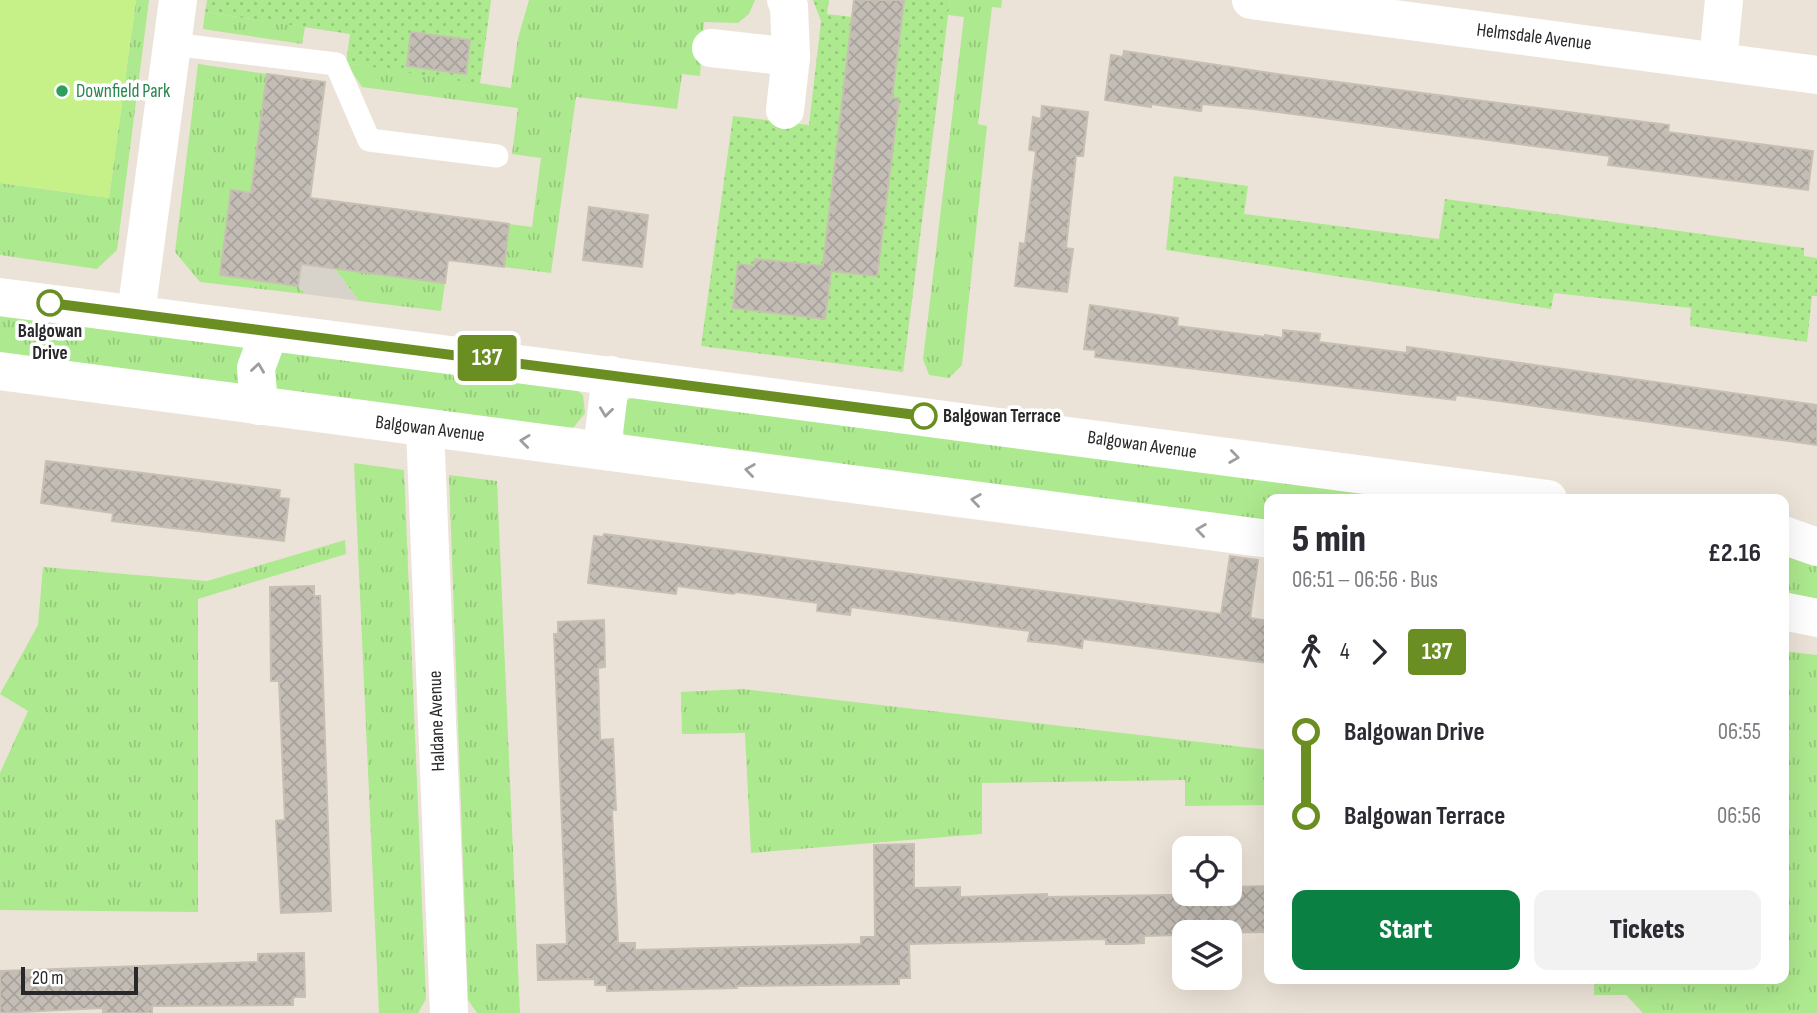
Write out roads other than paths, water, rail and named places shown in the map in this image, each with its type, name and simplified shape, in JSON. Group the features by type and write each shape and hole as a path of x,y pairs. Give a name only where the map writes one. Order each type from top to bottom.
{"street":[{"path":"136,314 178,0"},
{"path":"785,110 791,57 789,6 786,0"},
{"name":"Helmsdale Avenue","path":"1251,0 1817,75"},
{"path":"1718,61 1724,0"},
{"path":"710,48 791,57"},
{"name":"Balgowan Avenue","path":"0,297 1510,494"},
{"path":"259,406 256,368 269,333"},
{"name":"Balgowan Avenue","path":"0,370 425,429 601,449 1264,538"},
{"path":"601,449 611,375"},
{"name":"Haldane Avenue","path":"425,429 449,1013"},
{"path":"1789,537 1817,547"},
{"path":"1789,612 1817,618"}],"lane":[{"path":"172,44 336,64 369,140 496,156"}],"place":[{"name":"Downfield Park","path":"62,91"},
{"name":"Balgowan Drive","path":"50,303"},
{"name":"Balgowan Terrace","path":"924,416"}]}
